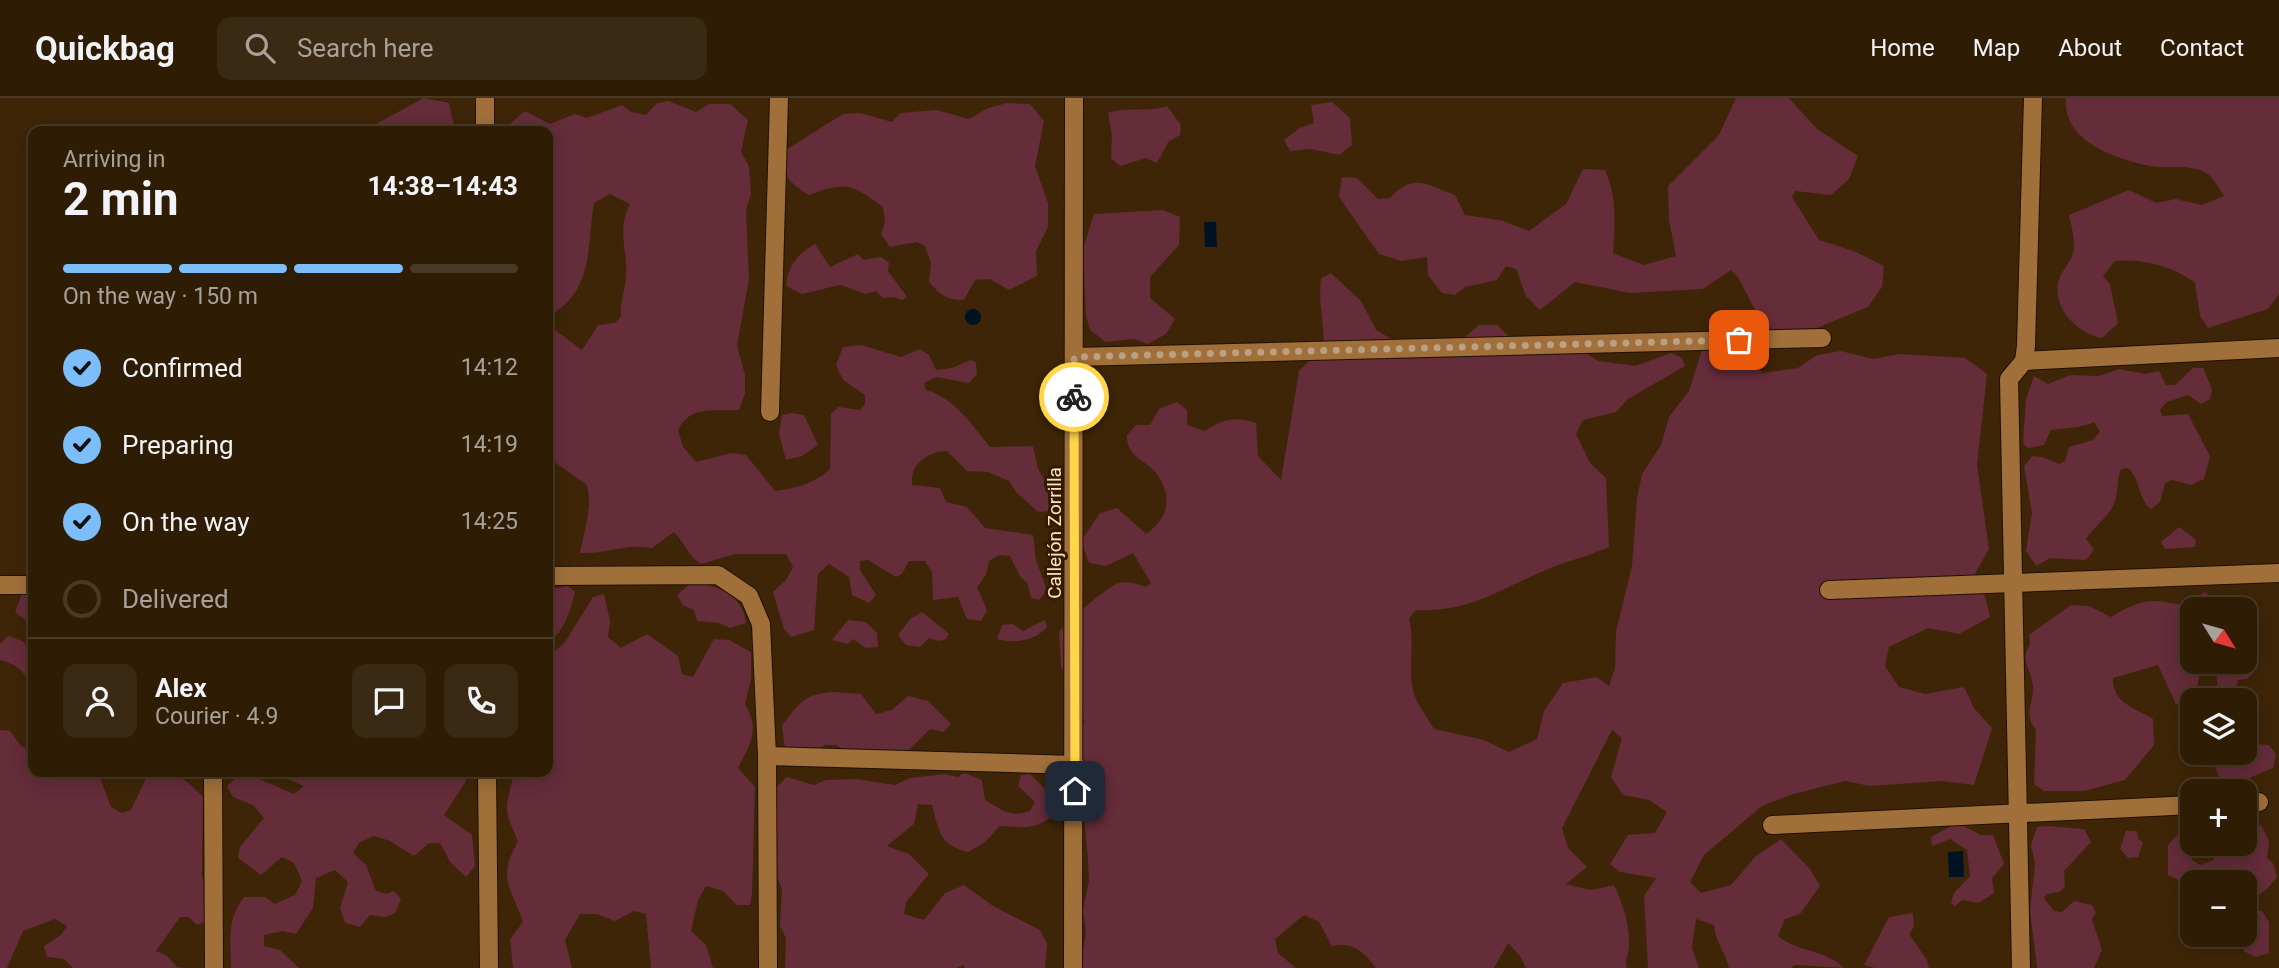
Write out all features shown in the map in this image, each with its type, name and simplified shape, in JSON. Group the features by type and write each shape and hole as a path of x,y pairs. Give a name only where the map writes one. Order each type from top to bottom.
{"street":[{"path":"485,98 485,126"},
{"path":"770,412 779,98"},
{"name":"Callejón Zorrilla","path":"1073,968 1074,98"},
{"path":"2021,968 2009,379 2024,361 2033,98"},
{"path":"1074,357 1822,338"},
{"path":"2024,361 2279,348"},
{"path":"1829,590 2279,572"},
{"path":"553,576 718,575 750,596 761,624 767,756 768,968"},
{"path":"0,585 28,585"},
{"path":"767,756 1075,765"},
{"path":"213,777 214,968"},
{"path":"487,777 489,968"},
{"path":"1772,825 2180,806"}],"shaded area":[{"path":"424,98 449,103 454,126 373,126"},
{"path":"1736,98 1789,98 1817,129 1858,156 1849,179 1831,195 1795,191 1792,197 1819,240 1854,251 1884,266 1882,287 1868,307 1802,334 1769,337 1738,277 1731,270 1703,289 1630,293 1575,282 1540,310 1526,296 1516,269 1506,266 1497,280 1465,287 1455,295 1442,293 1428,275 1427,257 1401,261 1379,254 1339,197 1342,177 1357,178 1378,199 1390,198 1406,185 1421,183 1455,195 1465,215 1500,220 1529,231 1566,204 1583,169 1605,170 1613,200 1613,253 1644,265 1676,256 1669,220 1668,186 1719,135"},
{"path":"2066,98 2279,98 2279,294 2268,309 2208,328 2200,316 2195,283 2167,268 2125,260 2115,261 2103,276 2110,284 2118,323 2102,338 2085,332 2070,319 2058,293 2059,279 2073,252 2074,240 2069,215 2129,190 2156,203 2176,199 2202,205 2224,196 2203,171 2150,166 2122,159 2094,146 2073,126 2067,113"},
{"path":"668,101 696,112 709,104 730,104 748,120 741,152 749,166 751,194 746,210 749,279 737,346 745,375 745,393 739,410 704,411 683,422 678,430 683,447 696,462 731,453 746,455 775,491 798,487 830,469 831,414 838,407 860,410 865,404 865,395 843,380 836,365 843,347 861,345 901,357 920,349 929,355 936,370 952,368 970,360 976,362 977,374 969,383 936,377 924,383 926,390 946,399 954,406 990,447 1033,446 1038,469 1050,488 1050,511 1038,512 1016,492 1009,481 988,472 967,471 947,451 921,460 914,471 912,485 940,488 946,502 967,507 985,528 1033,535 1036,560 1047,590 1039,600 1031,598 1027,582 1021,578 1010,556 999,555 989,561 986,575 977,587 987,610 981,621 967,619 958,597 933,600 932,572 925,561 909,561 902,574 896,577 868,560 860,561 860,570 876,595 869,603 852,595 849,577 829,564 818,574 814,630 791,637 784,629 773,592 786,580 793,567 786,554 735,554 701,564 674,532 652,548 633,547 580,553 589,493 587,485 553,463 553,330 582,350 598,325 615,323 621,316 626,277 623,232 630,204 610,194 594,203 586,268 574,294 553,313 553,126 507,126 525,111 550,124 575,114 587,118 622,105 631,112 646,115 657,103"},
{"path":"1332,102 1350,118 1352,145 1339,155 1311,149 1290,151 1284,140 1300,128 1314,123 1311,105"},
{"path":"1007,103 1030,104 1044,121 1035,166 1048,203 1048,227 1036,251 1037,276 1009,290 990,279 975,280 964,300 944,296 929,282 931,263 925,246 917,242 890,247 881,234 885,222 883,207 864,193 848,187 832,188 809,195 791,182 785,173 784,151 843,114 860,113 892,122 900,113 936,110 969,119 988,108"},
{"path":"1167,106 1181,125 1180,135 1168,142 1157,163 1146,158 1120,166 1111,158 1112,136 1108,113"},
{"path":"1163,210 1180,217 1179,245 1150,277 1150,298 1175,319 1166,334 1148,344 1134,339 1106,342 1090,330 1086,316 1083,249 1094,214"},
{"path":"815,244 830,267 858,254 863,260 881,257 889,263 888,271 907,297 902,300 894,297 883,298 876,291 866,294 840,285 802,294 786,286 794,261"},
{"path":"1331,273 1361,301 1376,330 1414,352 1451,349 1479,325 1497,325 1519,346 1561,339 1599,361 1635,366 1671,353 1682,358 1685,366 1628,399 1616,412 1583,420 1576,434 1590,463 1606,478 1609,547 1558,565 1490,596 1455,607 1416,610 1409,618 1413,690 1434,729 1484,740 1509,752 1537,739 1544,711 1563,683 1597,677 1609,686 1615,668 1616,631 1632,566 1637,499 1642,474 1661,445 1669,417 1689,391 1702,350 1731,334 1743,353 1763,373 1798,368 1817,355 1841,351 1873,359 1900,354 1965,358 1987,374 1977,465 1989,549 1973,577 1983,588 1990,617 1959,634 1928,628 1889,647 1885,666 1899,687 1925,694 1964,687 1974,708 1992,728 1974,785 1941,781 1870,786 1845,781 1790,795 1762,806 1704,855 1690,882 1701,893 1731,885 1756,856 1781,839 1810,869 1820,886 1800,914 1785,919 1778,936 1829,958 1844,968 1795,965 1791,968 1729,968 1714,925 1696,919 1692,948 1699,968 1648,968 1644,896 1656,878 1620,872 1610,864 1628,835 1655,833 1667,812 1649,800 1623,795 1611,777 1622,738 1612,730 1562,828 1568,848 1587,867 1566,884 1591,890 1614,885 1627,922 1627,968 1526,968 1520,956 1508,943 1494,968 1376,968 1357,949 1346,945 1332,946 1319,922 1304,915 1275,939 1278,953 1296,968 1080,968 1086,932 1083,909 1089,881 1088,859 1083,805 1065,775 1068,750 1084,723 1081,693 1061,667 1059,632 1113,586 1125,582 1146,587 1151,583 1133,553 1106,566 1089,563 1081,541 1100,513 1117,508 1146,534 1159,522 1166,509 1166,494 1155,471 1130,449 1127,435 1136,425 1150,425 1159,409 1177,402 1187,410 1187,425 1205,431 1229,420 1256,423 1258,456 1281,480 1299,371 1324,346 1321,278"},
{"path":"2193,368 2203,368 2212,389 2210,399 2201,404 2188,395 2167,402 2160,410 2162,416 2188,414 2210,456 2204,479 2191,485 2172,480 2165,483 2160,502 2151,509 2143,500 2132,472 2128,468 2121,469 2114,503 2086,539 2094,550 2086,560 2050,558 2036,566 2026,551 2032,513 2024,466 2032,456 2043,457 2059,464 2065,461 2069,447 2093,440 2100,432 2094,422 2079,427 2051,430 2044,445 2028,448 2023,443 2026,399 2034,376 2048,384 2070,375 2099,376 2119,369 2145,374 2159,371 2166,385 2175,385"},
{"path":"782,415 804,415 818,445 802,456 786,460 779,434"},
{"path":"2179,527 2196,540 2195,547 2165,549 2161,542"},
{"path":"691,583 719,589 734,598 744,613 746,623 730,628 719,623 697,621 694,610 683,605 677,595"},
{"path":"568,586 575,592 563,627 553,639 553,589"},
{"path":"2205,592 2210,597 2198,597"},
{"path":"22,594 28,595 28,622 15,612"},
{"path":"604,594 610,621 608,637 621,648 647,634 678,656 682,674 693,677 714,639 729,640 751,652 751,679 745,704 753,729 750,743 738,768 755,787 752,893 750,905 737,905 723,891 706,886 698,900 691,931 706,945 713,968 651,968 646,914 634,911 615,921 597,914 580,914 565,940 572,968 513,968 510,939 523,922 510,890 507,874 518,841 507,812 513,777 553,777 553,653 565,642 593,597"},
{"path":"2147,601 2180,604 2180,674 2200,674 2197,688 2180,688 2180,704 2176,704 2158,665 2113,678 2120,699 2153,719 2154,745 2125,780 2084,791 2044,791 2034,784 2036,730 2030,720 2033,686 2025,656 2030,644 2029,635 2071,605 2089,606 2111,617"},
{"path":"922,612 949,634 946,639 939,641 929,638 920,647 906,645 898,635 910,619"},
{"path":"848,620 866,622 877,633 878,647 866,648 853,639 848,644 832,640"},
{"path":"1045,620 1047,627 1030,638 1017,641 997,639 1002,625 1013,624 1023,631"},
{"path":"8,636 28,646 28,682 20,669 0,660 0,644"},
{"path":"2216,674 2252,674 2247,679 2238,680 2235,688 2218,688"},
{"path":"833,692 861,694 876,714 892,710 908,696 928,701 951,724 944,732 930,729 906,753 846,751 836,745 824,745 815,757 785,748 782,726 793,711 803,701 815,695"},
{"path":"0,730 10,731 21,746 28,749 28,777 100,777 111,807 122,813 131,810 147,777 179,777 203,797 202,875 208,900 207,921 197,925 188,917 180,917 156,951 166,955 177,967 186,968 73,968 64,959 47,957 44,946 61,935 67,926 55,919 23,931 7,968 0,968"},
{"path":"2257,744 2269,745 2276,754 2273,768 2247,779 2219,779 2214,765 2257,765"},
{"path":"964,773 982,780 985,800 1006,812 1016,814 1030,811 1035,802 1018,786 1021,775 1030,774 1056,800 1057,813 1036,825 1000,826 984,843 968,852 951,845 942,836 932,805 918,804 914,824 887,846 909,854 929,874 906,902 904,914 924,920 945,893 964,885 993,906 1040,930 1047,944 1045,968 965,968 963,965 956,968 785,968 786,938 780,926 782,889 767,853 766,797 787,777 814,785 826,780 855,779 895,785 910,778 945,774 958,777"},
{"path":"237,777 255,777 294,794 304,786 288,777 467,777 444,815 472,835 475,866 466,877 450,862 440,843 429,843 414,856 390,841 374,836 359,843 353,853 366,865 376,891 387,894 394,891 401,899 395,913 385,917 370,915 360,927 345,923 340,908 348,882 335,870 316,878 313,908 296,934 283,931 264,935 264,946 280,950 299,968 231,968 232,922 244,897 265,897 275,904 295,895 302,881 294,863 282,857 261,875 238,858 240,847 264,818 253,805 233,797 227,786"},
{"path":"1957,823 1981,835 1993,835 2004,864 1992,878 1994,893 1979,903 1962,900 1955,906 1951,903 1954,893 1970,876 1967,850 1950,839 1932,846 1931,837"},
{"path":"2261,825 2269,841 2267,858 2273,863 2277,877 2257,896 2257,870 2180,870 2180,881 2168,875 2168,845 2180,832 2180,856 2191,856 2192,860 2200,865 2212,861 2217,856 2257,856 2257,828"},
{"path":"2037,827 2084,829 2091,842 2064,871 2065,887 2059,892 2047,894 2044,898 2054,911 2062,912 2074,901 2092,905 2096,913 2092,919 2102,950 2094,968 2037,968 2030,910 2035,864 2031,845"},
{"path":"2126,831 2137,831 2138,839 2143,842 2138,857 2128,858 2120,849"},
{"path":"2257,911 2262,911 2269,922 2269,953 2256,957 2243,951 2245,947 2257,947"},
{"path":"1913,913 1914,927 1909,934 1927,960 1929,968 1875,968 1864,965 1889,917"}],"water":[{"path":"1204,222 1216,222 1217,247 1205,247"},
{"path":"970,309 976,309 981,317 979,323 970,325 965,320 965,314"},
{"path":"1963,851 1964,877 1949,877 1948,852"}],"way so far":[{"path":"1074,397 1074,357 1739,340"}],"route":[{"path":"1074,397 1075,791"}]}
